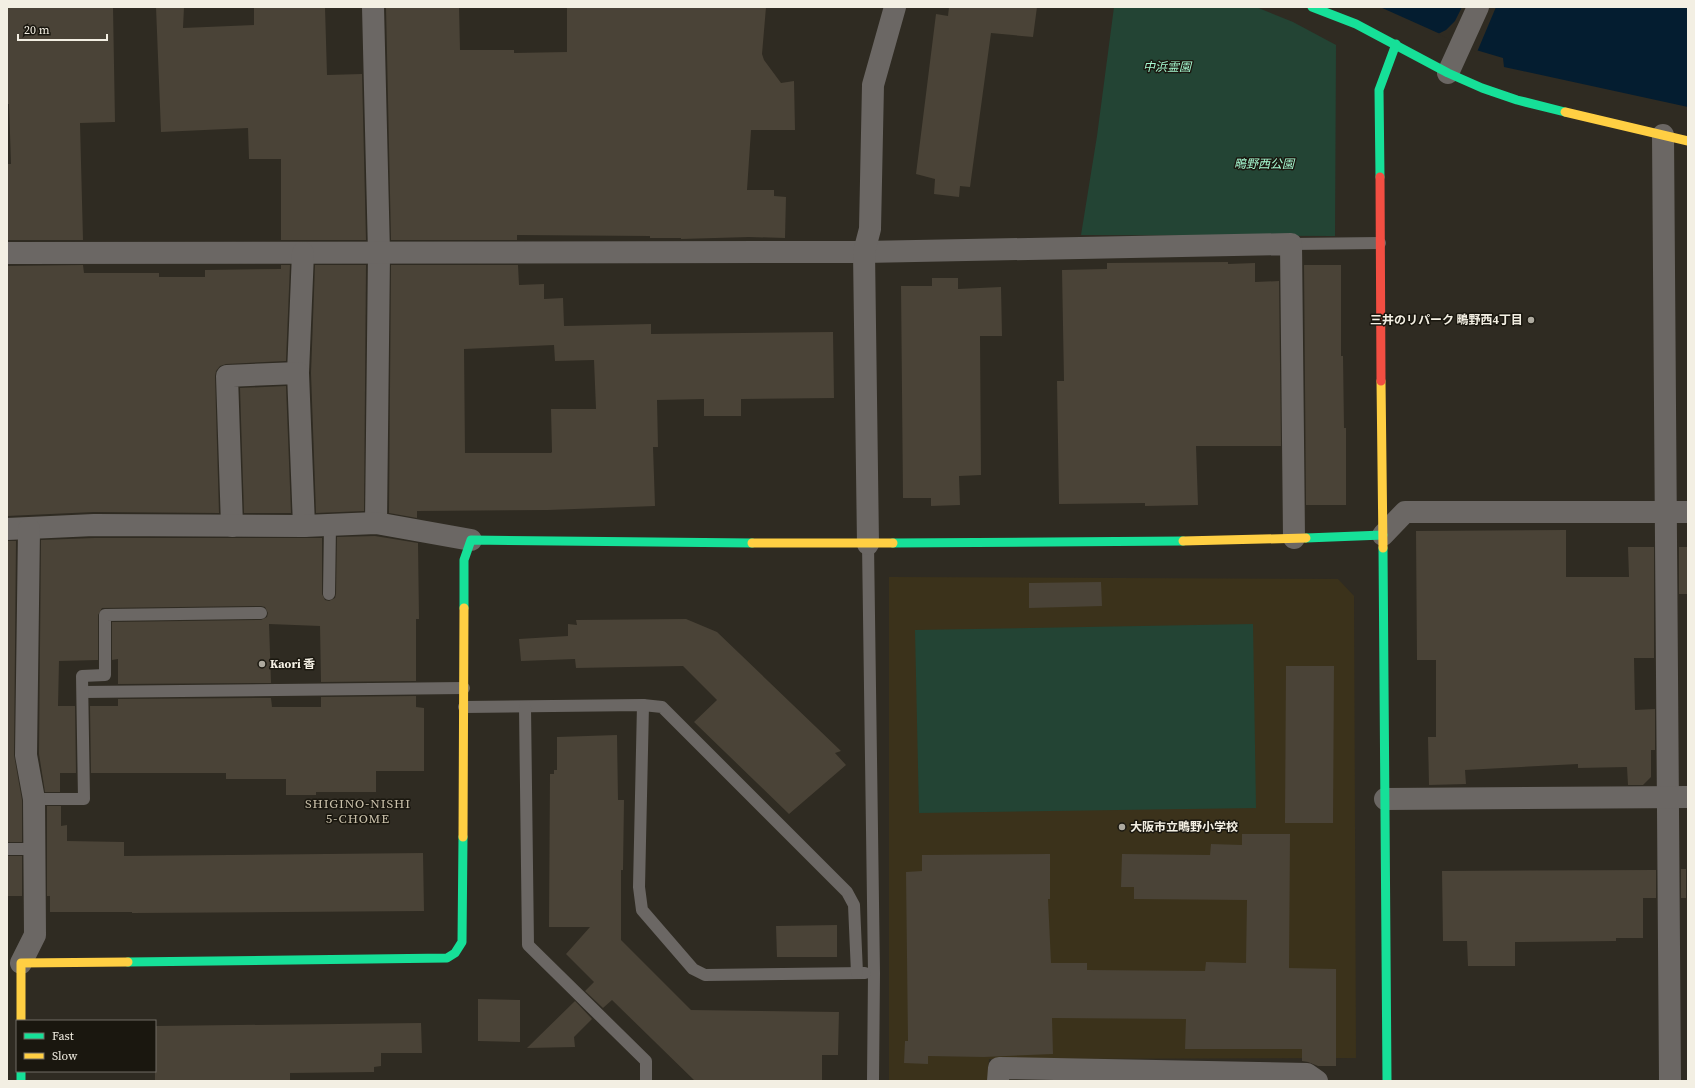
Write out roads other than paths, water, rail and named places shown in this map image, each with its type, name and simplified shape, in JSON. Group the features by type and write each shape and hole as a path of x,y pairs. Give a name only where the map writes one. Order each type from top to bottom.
{"street":[{"path":"373,7 379,253 376,523"},
{"path":"868,544 864,252 870,229 873,86 895,7"},
{"path":"1312,7 1356,24 1448,73 1482,88 1517,100 1688,140"},
{"path":"1448,73 1478,7"},
{"path":"1387,1081 1380,90 1396,44"},
{"path":"1663,135 1678,512 1678,797 1670,1081 1688,1080"},
{"path":"7,253 864,252 1290,244 1294,538"},
{"path":"303,253 298,373 304,526"},
{"path":"232,526 227,376 298,373"},
{"path":"7,529 94,525 304,526 376,523 472,540 868,544 1294,538 1383,534 1405,512 1678,512"},
{"path":"21,1020 22,963 35,935 34,799 17,756 29,529"},
{"path":"22,963 428,959 451,958 456,954 462,942 464,560 472,540"},
{"path":"1385,799 1678,797"},
{"path":"998,1081 999,1068 1308,1074 1317,1081"}],"lane":[{"path":"1290,244 1380,243"},
{"path":"329,594 330,525"},
{"path":"868,544 874,973 873,1081"},
{"path":"34,799 84,799 82,676 105,676 105,615 261,613"},
{"path":"83,692 464,688"},
{"path":"643,705 639,887 642,910 693,969 706,975 874,973"},
{"path":"464,707 643,705 662,707 848,892 854,905 856,973"},
{"path":"525,707 528,945 646,1061 646,1081"},
{"path":"7,849 34,849"}],"water":[{"path":"1380,7 1688,7 1688,107 1504,67 1503,58 1476,50"}],"place":[{"name":"三井のリパーク 鴫野西4丁目","path":"1531,320"},
{"name":"Kaori 香","path":"262,664"},
{"name":"大阪市立鴫野小学校","path":"1122,827"}],"district":[{"name":"SHIGINO-NISHI 5-CHOME","path":"358,810"}],"park label":[{"name":"中浜霊園","path":"1167,67"},
{"name":"鴫野西公園","path":"1264,164"}]}
